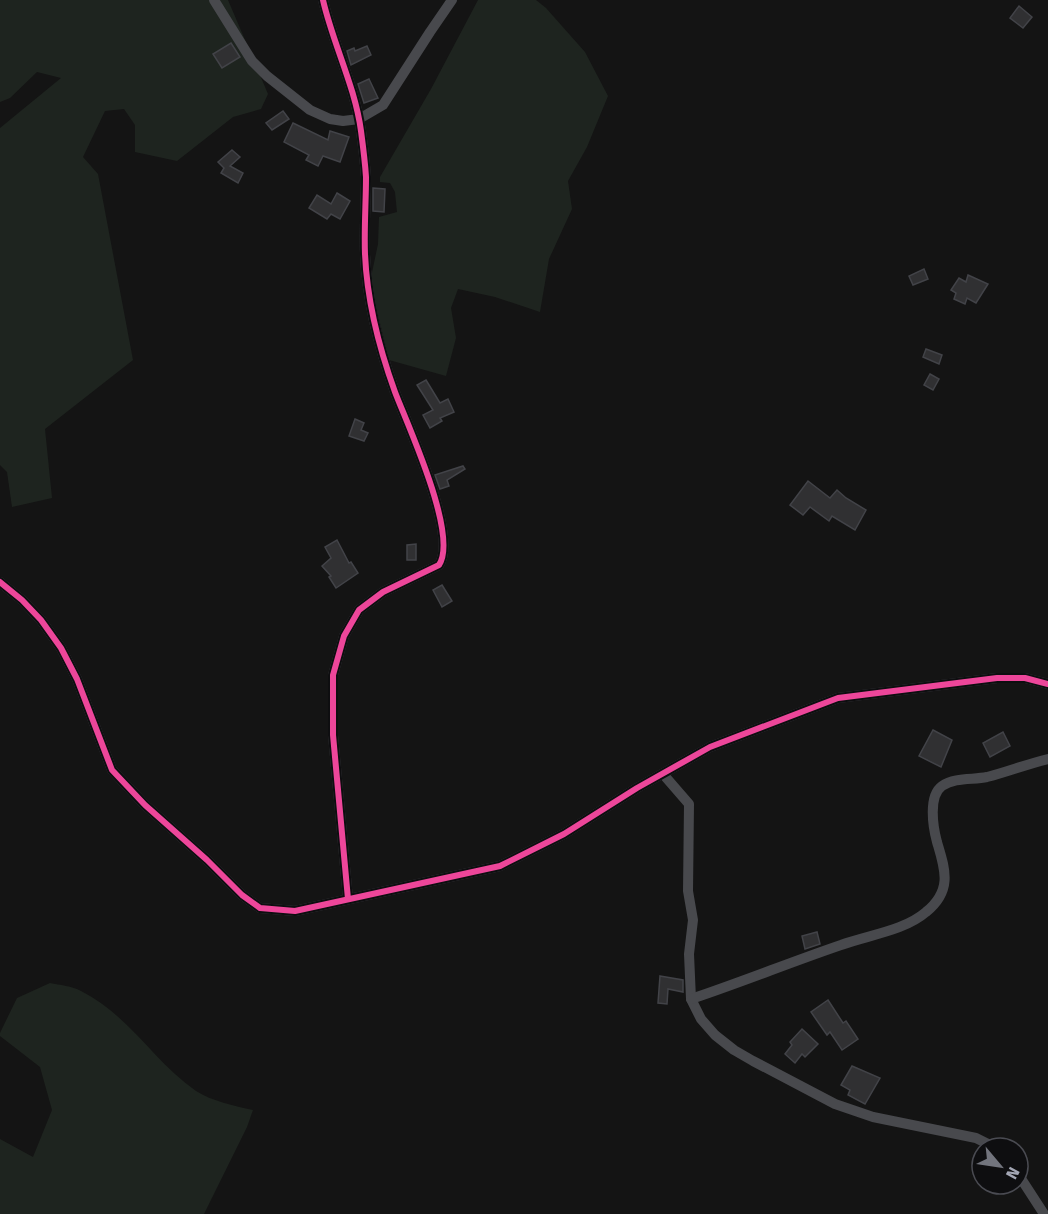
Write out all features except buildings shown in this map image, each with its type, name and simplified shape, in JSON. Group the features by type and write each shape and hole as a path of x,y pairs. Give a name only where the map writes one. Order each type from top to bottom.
{"street":[{"path":"214,0 252,61 267,76 310,110 330,119 343,121 359,119 383,105 452,0"},
{"path":"323,0 359,119 366,175 365,255 374,318 394,391 433,488 442,540 442,556 438,565 383,592 359,610 344,636 333,675 333,735 348,899"},
{"path":"0,582 35,613 61,648 77,679 112,770 145,805 207,860 242,895 260,908 295,911 500,866 578,825 710,747 838,698 997,678 1025,678 1048,684"},
{"path":"691,999 904,925 926,912 937,899 946,877 946,867 936,840 933,808 935,794 942,786 952,781 984,777 1048,759"},
{"path":"663,774 689,804 688,891 693,920 689,964 691,999 701,1019 734,1050 835,1104 873,1117 971,1136"},
{"path":"1030,1192 1044,1214"}],"shaded area":[{"path":"0,0 228,0 268,94 261,109 233,117 177,161 135,152 135,125 124,109 105,111 83,157 98,174 133,360 45,429 52,498 12,507 7,472 0,465 0,128 61,78 37,72 10,98 0,102"},
{"path":"478,0 536,0 585,52 608,96 587,147 568,181 572,209 549,259 540,312 495,297 458,289 451,308 456,338 446,376 389,360 370,282 378,244 379,217 397,212 395,192 390,183 380,182 380,177 431,89"},
{"path":"50,983 77,989 98,1001 128,1026 181,1079 202,1095 253,1110 247,1127 204,1214 0,1214 0,1139 33,1157 52,1110 40,1067 0,1036 0,1033 17,998"}],"cycle path":[{"path":"323,0 354,98 361,131 366,177 366,272 375,324 389,375 429,479 442,530 443,550 439,565 383,592 359,610 344,636 333,675 333,735 348,899"},
{"path":"0,582 41,620 61,648 77,679 112,770 145,805 207,860 242,895 260,908 295,911 500,866 564,834 637,788 710,747 838,698 997,678 1025,678 1048,684"}]}
